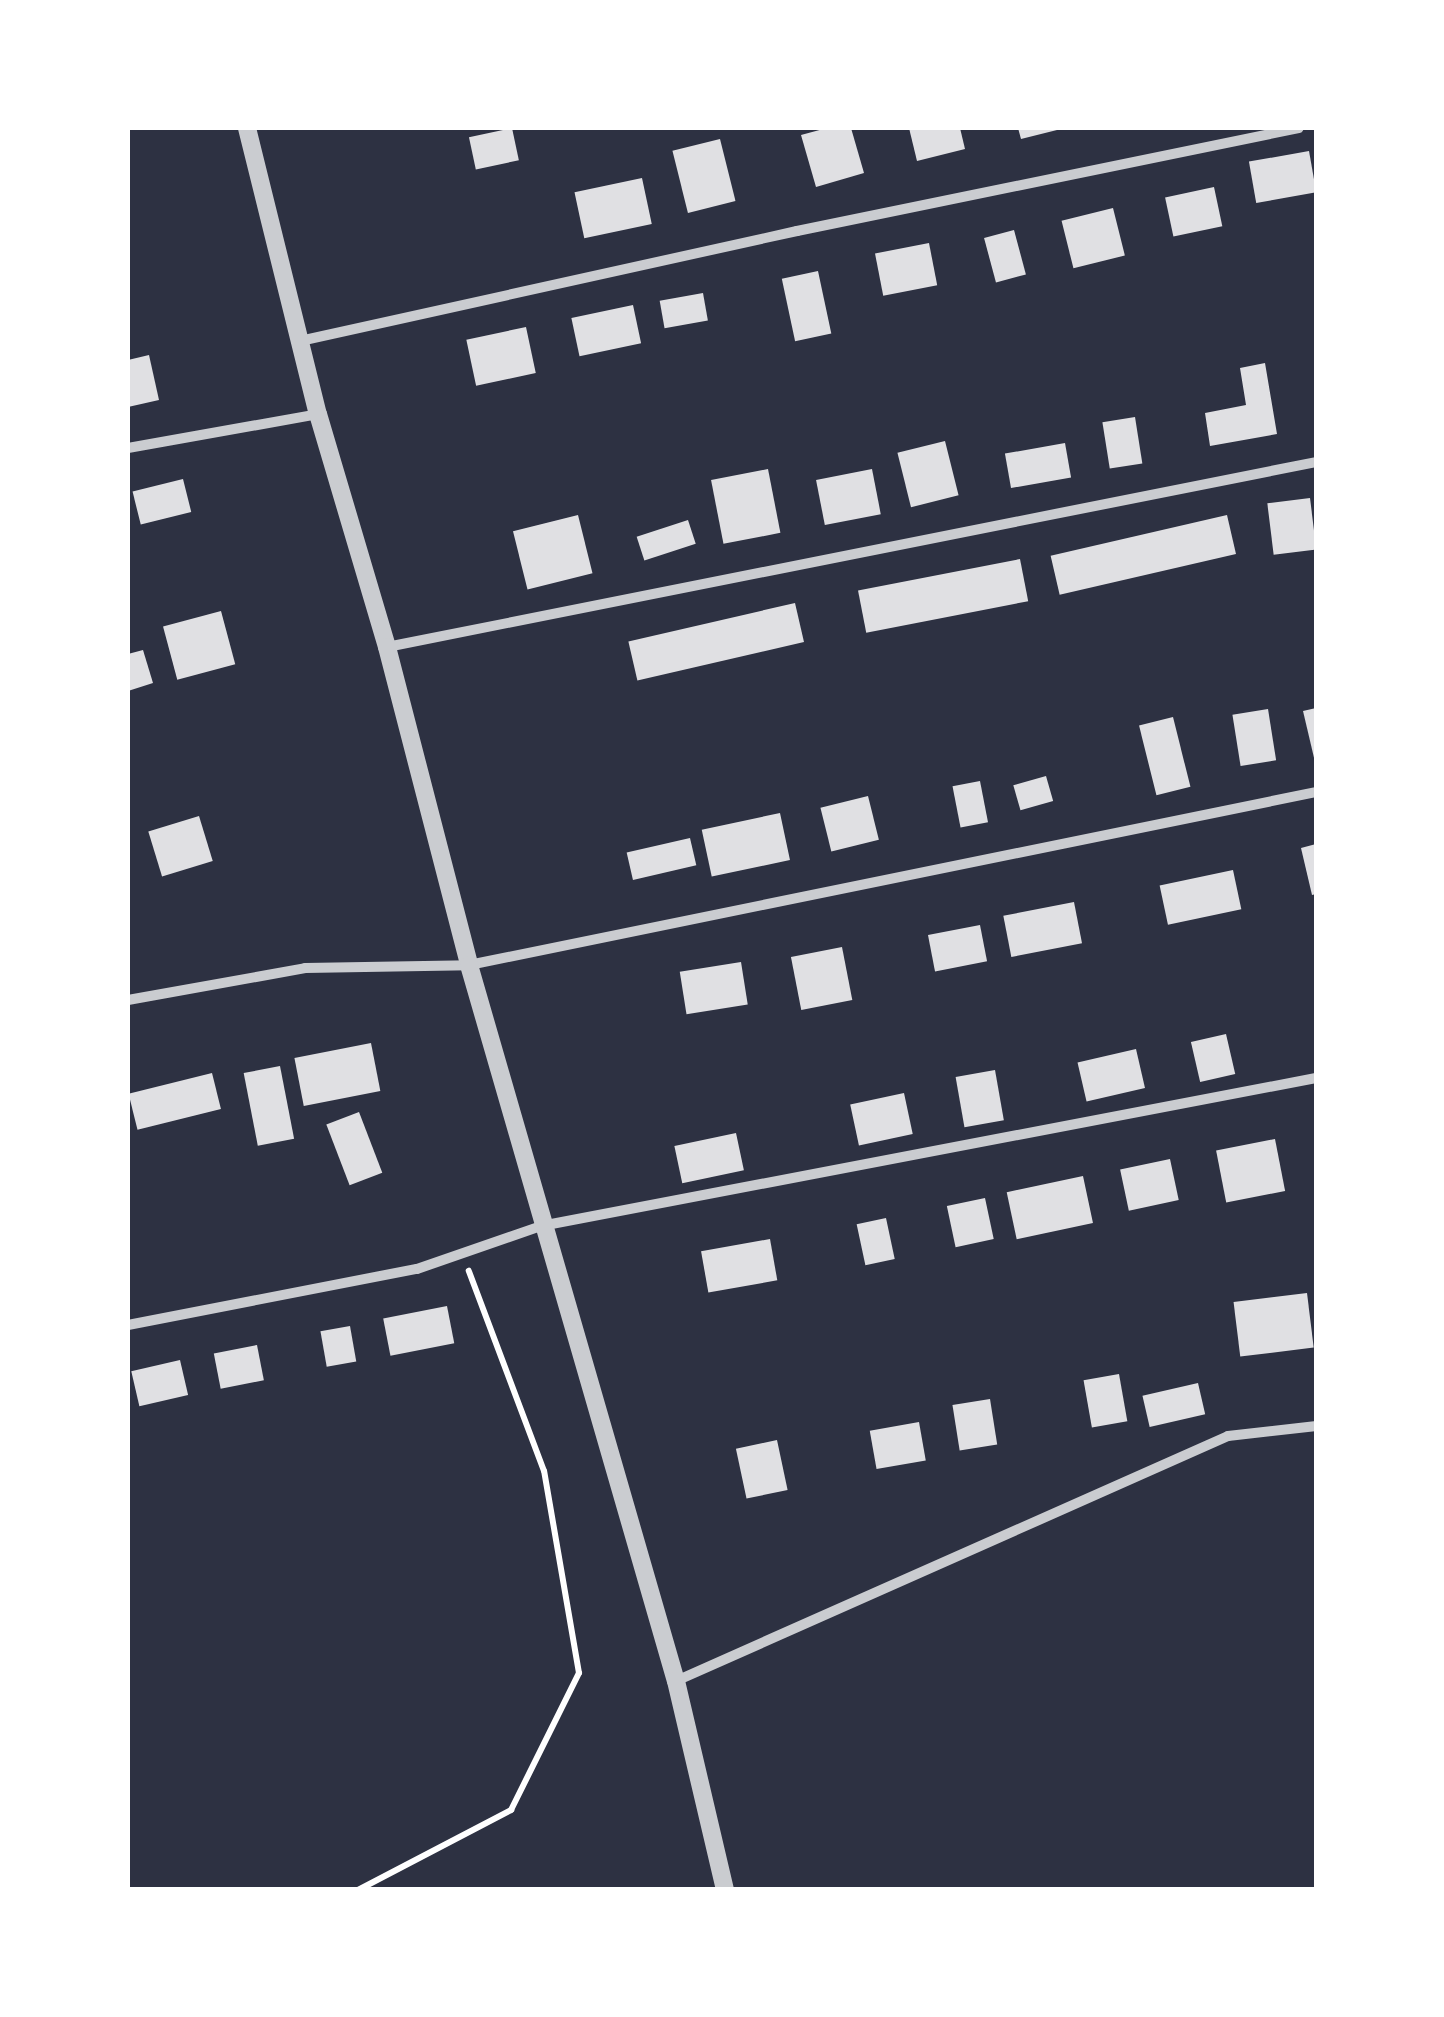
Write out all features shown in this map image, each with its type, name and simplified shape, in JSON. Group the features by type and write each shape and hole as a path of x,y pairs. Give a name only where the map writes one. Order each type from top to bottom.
{"street":[{"path":"247,128 318,414 387,647 468,965 676,1682 725,1890"},
{"path":"300,341 778,235 1299,128"},
{"path":"128,448 318,414"},
{"path":"387,647 1316,462"},
{"path":"128,1000 306,968 468,965 1316,792"},
{"path":"128,1325 417,1269 541,1226 1316,1078"},
{"path":"676,1682 1228,1436 1316,1426"}],"path":[{"path":"358,1890 512,1810 578,1673 544,1471 463,1253"}],"building":[{"path":"512,128 519,160 476,169 469,137"},
{"path":"827,128 851,128 864,173 816,187 801,135"},
{"path":"909,128 960,128 965,149 917,161"},
{"path":"1018,128 1060,128 1061,129 1021,139"},
{"path":"720,139 735,201 688,213 672,151"},
{"path":"1309,151 1316,192 1256,203 1249,162"},
{"path":"642,178 652,224 584,238 575,192"},
{"path":"1214,187 1222,226 1173,237 1165,197"},
{"path":"1113,208 1125,256 1073,268 1062,221"},
{"path":"1014,230 1026,274 996,282 984,238"},
{"path":"929,243 937,285 883,296 875,253"},
{"path":"818,271 831,334 795,341 782,279"},
{"path":"703,293 708,321 665,328 660,301"},
{"path":"633,305 641,343 579,356 571,318"},
{"path":"526,327 536,373 476,386 466,340"},
{"path":"149,355 159,400 128,407 128,360"},
{"path":"1265,363 1277,434 1210,446 1205,413 1246,405 1240,368"},
{"path":"1135,417 1142,463 1110,469 1102,422"},
{"path":"945,441 959,495 911,507 897,453"},
{"path":"1065,443 1071,477 1011,488 1005,454"},
{"path":"768,469 780,533 723,544 711,480"},
{"path":"872,469 881,514 825,525 816,480"},
{"path":"183,479 191,512 141,525 133,492"},
{"path":"1310,498 1316,550 1274,555 1267,503"},
{"path":"578,515 593,573 528,589 513,531"},
{"path":"1227,515 1236,554 1060,595 1051,556"},
{"path":"688,520 696,544 644,560 637,537"},
{"path":"1020,559 1028,601 866,633 858,590"},
{"path":"795,603 804,642 637,680 628,641"},
{"path":"221,611 235,664 177,680 163,627"},
{"path":"143,650 153,683 128,691 128,654"},
{"path":"1316,708 1316,762 1315,762 1303,711"},
{"path":"1268,709 1276,760 1241,766 1232,715"},
{"path":"1173,717 1190,787 1156,795 1139,725"},
{"path":"1046,776 1053,801 1020,810 1013,785"},
{"path":"980,781 988,822 961,828 953,786"},
{"path":"868,796 879,840 831,852 820,808"},
{"path":"780,813 790,860 712,877 702,830"},
{"path":"199,816 213,861 162,876 148,831"},
{"path":"690,838 696,865 633,880 627,853"},
{"path":"1316,844 1316,894 1312,895 1301,848"},
{"path":"1233,870 1241,909 1168,925 1160,886"},
{"path":"1074,902 1082,943 1011,957 1003,916"},
{"path":"980,925 987,961 935,971 928,935"},
{"path":"842,947 852,1000 801,1010 791,957"},
{"path":"741,962 748,1004 686,1014 680,972"},
{"path":"1226,1034 1235,1074 1200,1082 1191,1042"},
{"path":"371,1043 380,1091 304,1106 294,1058"},
{"path":"1136,1049 1145,1088 1087,1101 1078,1062"},
{"path":"280,1066 294,1139 258,1146 244,1073"},
{"path":"995,1070 1004,1120 964,1127 956,1077"},
{"path":"212,1073 221,1109 138,1130 129,1094"},
{"path":"904,1093 913,1134 859,1146 850,1104"},
{"path":"359,1112 382,1173 350,1185 326,1125"},
{"path":"736,1133 744,1170 682,1183 674,1146"},
{"path":"1275,1139 1285,1191 1226,1202 1216,1150"},
{"path":"1170,1159 1179,1200 1129,1211 1120,1170"},
{"path":"1083,1176 1093,1223 1017,1239 1007,1192"},
{"path":"985,1198 994,1239 956,1247 947,1206"},
{"path":"886,1218 895,1259 865,1265 857,1224"},
{"path":"770,1239 777,1280 708,1293 701,1251"},
{"path":"1307,1293 1314,1348 1240,1357 1234,1302"},
{"path":"447,1306 454,1343 390,1356 383,1318"},
{"path":"350,1326 356,1361 327,1367 320,1331"},
{"path":"257,1345 264,1380 221,1389 214,1353"},
{"path":"180,1360 188,1395 139,1406 131,1371"},
{"path":"1119,1374 1127,1421 1092,1428 1084,1380"},
{"path":"1198,1383 1205,1414 1150,1427 1142,1396"},
{"path":"990,1399 997,1444 960,1450 952,1405"},
{"path":"919,1422 926,1460 877,1469 870,1431"},
{"path":"777,1440 788,1490 747,1499 736,1449"}]}
